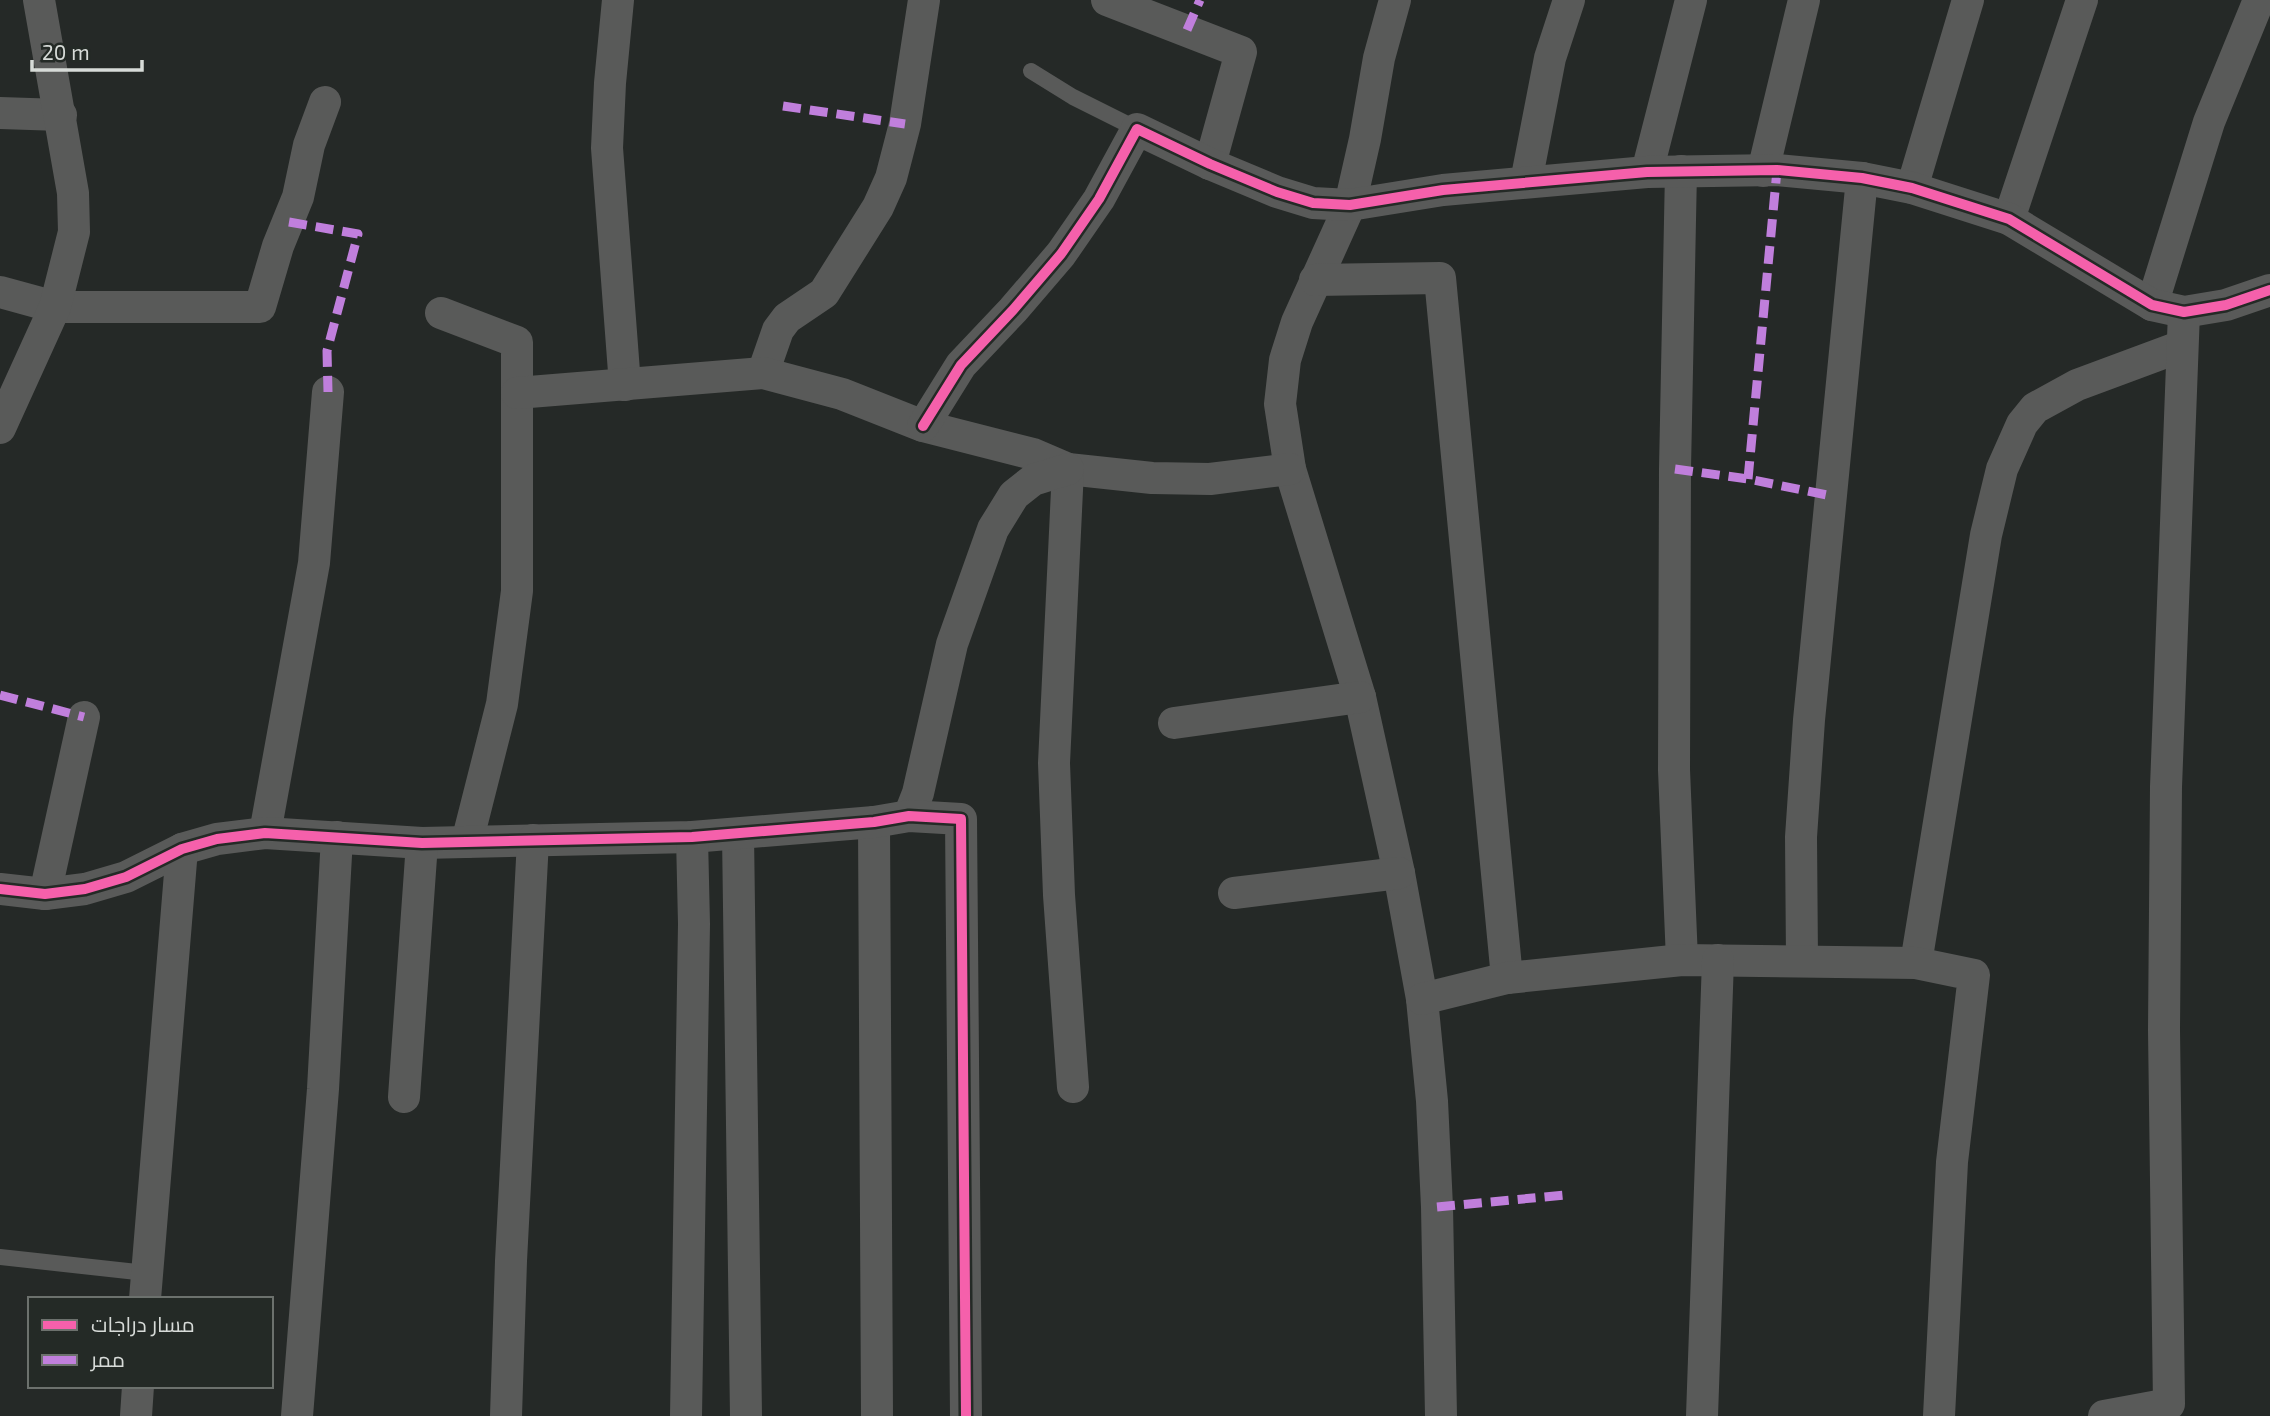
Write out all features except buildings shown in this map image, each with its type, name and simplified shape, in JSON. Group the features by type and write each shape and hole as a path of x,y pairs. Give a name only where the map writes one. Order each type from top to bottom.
{"street":[{"path":"0,428 55,307 74,232 73,194 39,0"},
{"path":"618,0 607,148 625,386"},
{"path":"762,373 778,330 788,318 824,293 878,207 891,178 905,124 924,0"},
{"path":"1107,0 1241,52 1210,164"},
{"path":"1395,0 1379,58 1350,205 1297,322 1285,360 1280,404 1290,469 1360,697 1399,873 1422,999 1432,1101 1437,1207 1441,1416"},
{"path":"1525,182 1550,58 1569,0"},
{"path":"1647,172 1691,0"},
{"path":"1763,170 1804,0"},
{"path":"1912,188 1968,0"},
{"path":"2008,219 2082,0"},
{"path":"2152,305 2209,122 2259,0"},
{"path":"0,292 55,307 260,307 278,246 298,197 309,145 325,102"},
{"path":"0,113 61,115"},
{"path":"923,426 961,365 1061,254 1099,198 1137,129 1210,164 1277,192 1313,203 1350,205 1443,190 1647,172 1763,170 1862,178 1912,188 2008,219 2152,305 2184,312 2226,305 2270,290"},
{"path":"1681,171 1675,470 1674,770 1682,960"},
{"path":"1802,960 1801,837 1809,720 1862,178"},
{"path":"1315,280 1440,278 1507,978"},
{"path":"2104,1416 2169,1404 2164,1030 2165,841 2184,312"},
{"path":"441,313 517,342 517,591 502,704 467,842"},
{"path":"1916,963 1986,535 2007,458 2022,424 2035,408 2077,385 2182,346"},
{"path":"517,393 762,373 842,394 923,426 1033,454 1068,469 1152,478 1210,479 1290,469"},
{"path":"265,833 314,563 328,392"},
{"path":"909,816 918,793 952,644 993,529 1014,495 1033,480 1068,469"},
{"path":"1068,469 1055,763 1059,895 1073,1087"},
{"path":"1174,723 1360,697"},
{"path":"45,894 84,717"},
{"path":"0,889 45,894 85,889 126,877 182,849 217,839 265,833 422,843 692,837 874,822 909,816 961,819 966,1416"},
{"path":"874,822 877,1416"},
{"path":"738,834 746,1416"},
{"path":"297,1416 323,1089 337,837"},
{"path":"686,1416 694,923 692,837"},
{"path":"506,1416 511,1261 533,840"},
{"path":"404,1097 422,843"},
{"path":"145,1286 182,849"},
{"path":"1234,894 1399,873"},
{"path":"1422,999 1507,978 1682,960 1916,963 1974,975 1952,1162 1940,1416"},
{"path":"1702,1416 1718,960"},
{"path":"136,1416 138,1388"}],"lane":[{"path":"1031,71 1073,97 1137,129"},
{"path":"0,1257 145,1286"}],"marked path":[{"path":"1187,30 1200,0"},
{"path":"783,106 905,124"},
{"path":"1748,479 1777,170"},
{"path":"289,222 358,234 327,351 328,392"},
{"path":"1675,469 1748,479 1832,496"},
{"path":"0,695 84,717"},
{"path":"1437,1207 1565,1195"}],"cycle path":[{"path":"923,426 961,365 1061,254 1099,199 1137,129 1210,164 1277,192 1313,203 1350,205 1443,190 1647,172 1777,170 1862,178 1912,188 2009,219 2152,305 2184,312 2226,305 2270,290"},
{"path":"0,889 45,894 85,889 126,877 182,849 217,839 265,833 422,843 692,837 874,822 909,816 961,819 966,1416"}]}
